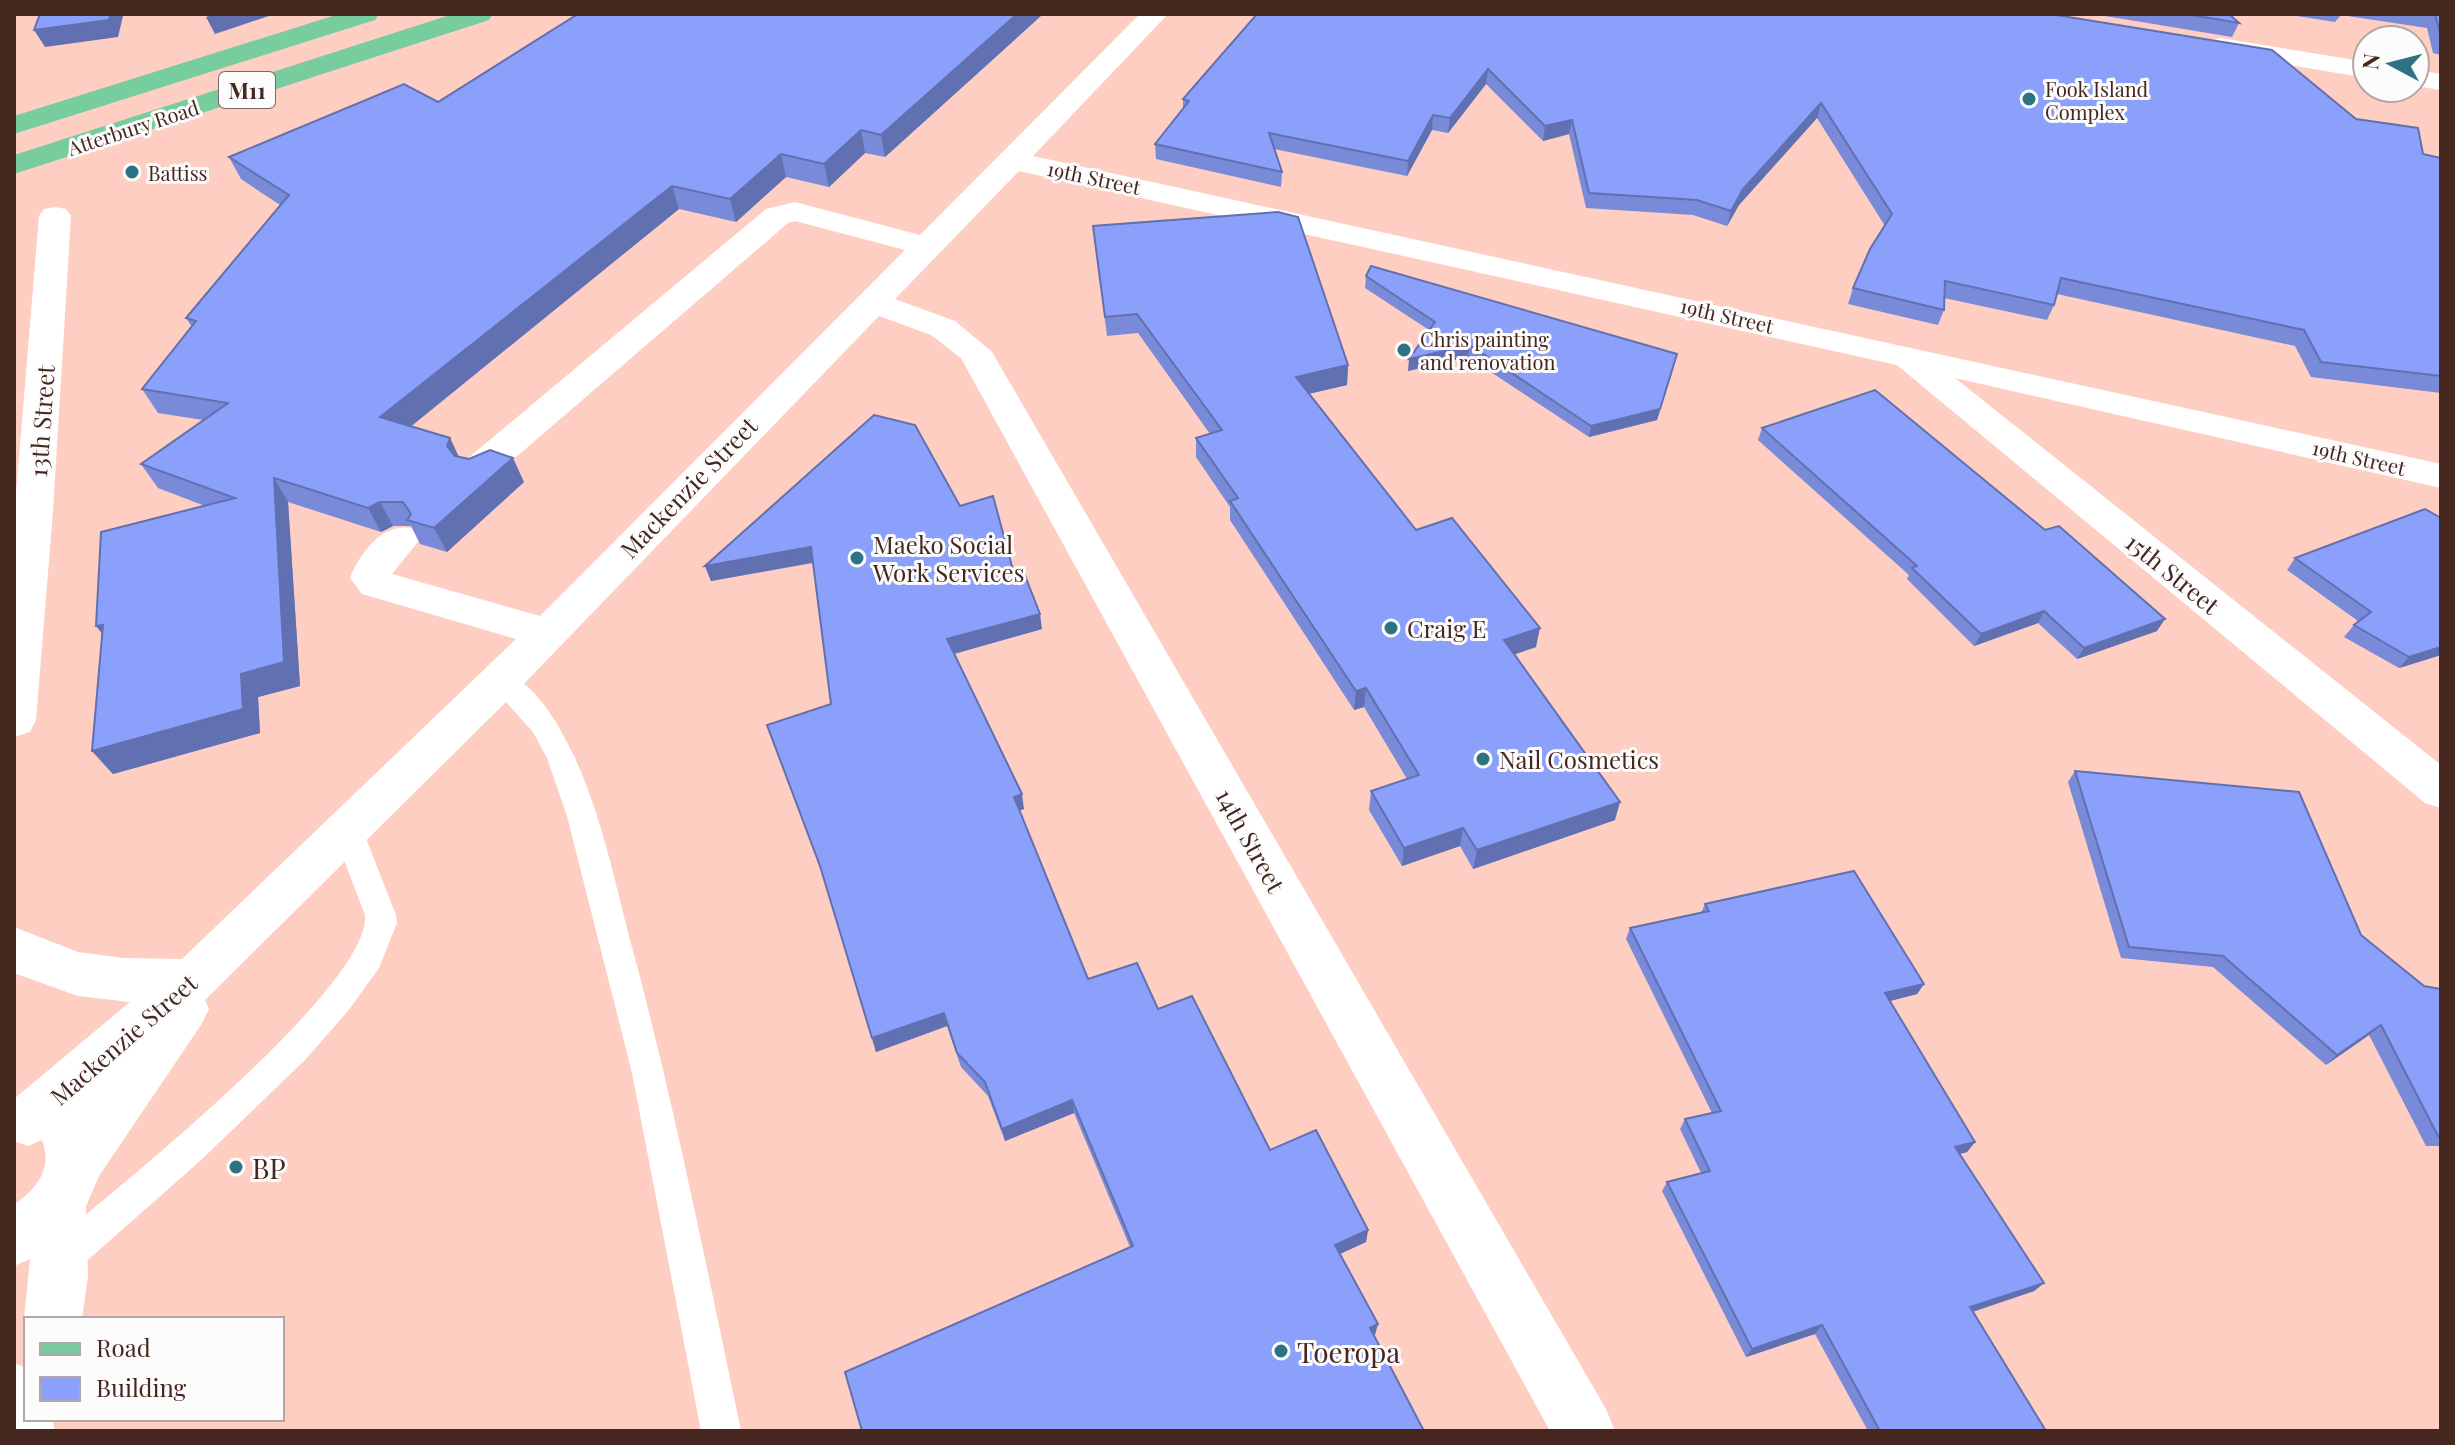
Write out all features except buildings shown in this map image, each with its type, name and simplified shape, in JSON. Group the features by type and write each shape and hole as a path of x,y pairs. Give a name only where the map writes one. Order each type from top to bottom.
{"main road":[{"name":"Atterbury Road","path":"23,118 366,14"},
{"name":"Atterbury Road","path":"14,165 480,14"}],"street":[{"name":"Mackenzie Street","path":"18,1118 206,969 501,681 870,301 1155,14"},
{"path":"2196,42 2351,67"},
{"name":"19th Street","path":"1011,160 1905,355 2441,476"},
{"path":"480,468 777,216 795,211 926,246"},
{"name":"13th Street","path":"14,720 34,511 55,216"},
{"name":"14th Street","path":"870,301 943,328 961,338 975,352 1584,1431"},
{"name":"15th Street","path":"1905,355 2441,790"},
{"path":"401,538 374,568 370,578 376,584 547,633"},
{"path":"14,948 33,960 60,970 116,981 206,969"},
{"name":"Mackenzie Street","path":"67,1182 206,969"},
{"path":"18,1118 54,1125 67,1134 74,1147 67,1182 36,1250 53,1317"},
{"path":"14,1393 24,1431"}],"lane":[{"path":"501,681 530,702 570,779 582,816 649,1073 721,1431"},
{"path":"36,1250 280,1065 346,993 372,948 381,922 348,831"}],"place":[{"name":"Fook Island Complex","path":"2029,99"},
{"name":"Battiss","path":"132,172"},
{"name":"Chris painting and renovation","path":"1404,350"},
{"name":"Maeko Social Work Services","path":"857,558"},
{"name":"Craig E","path":"1391,628"},
{"name":"Nail Cosmetics","path":"1483,759"},
{"name":"BP","path":"236,1167"},
{"name":"Toeropa","path":"1281,1351"}]}
